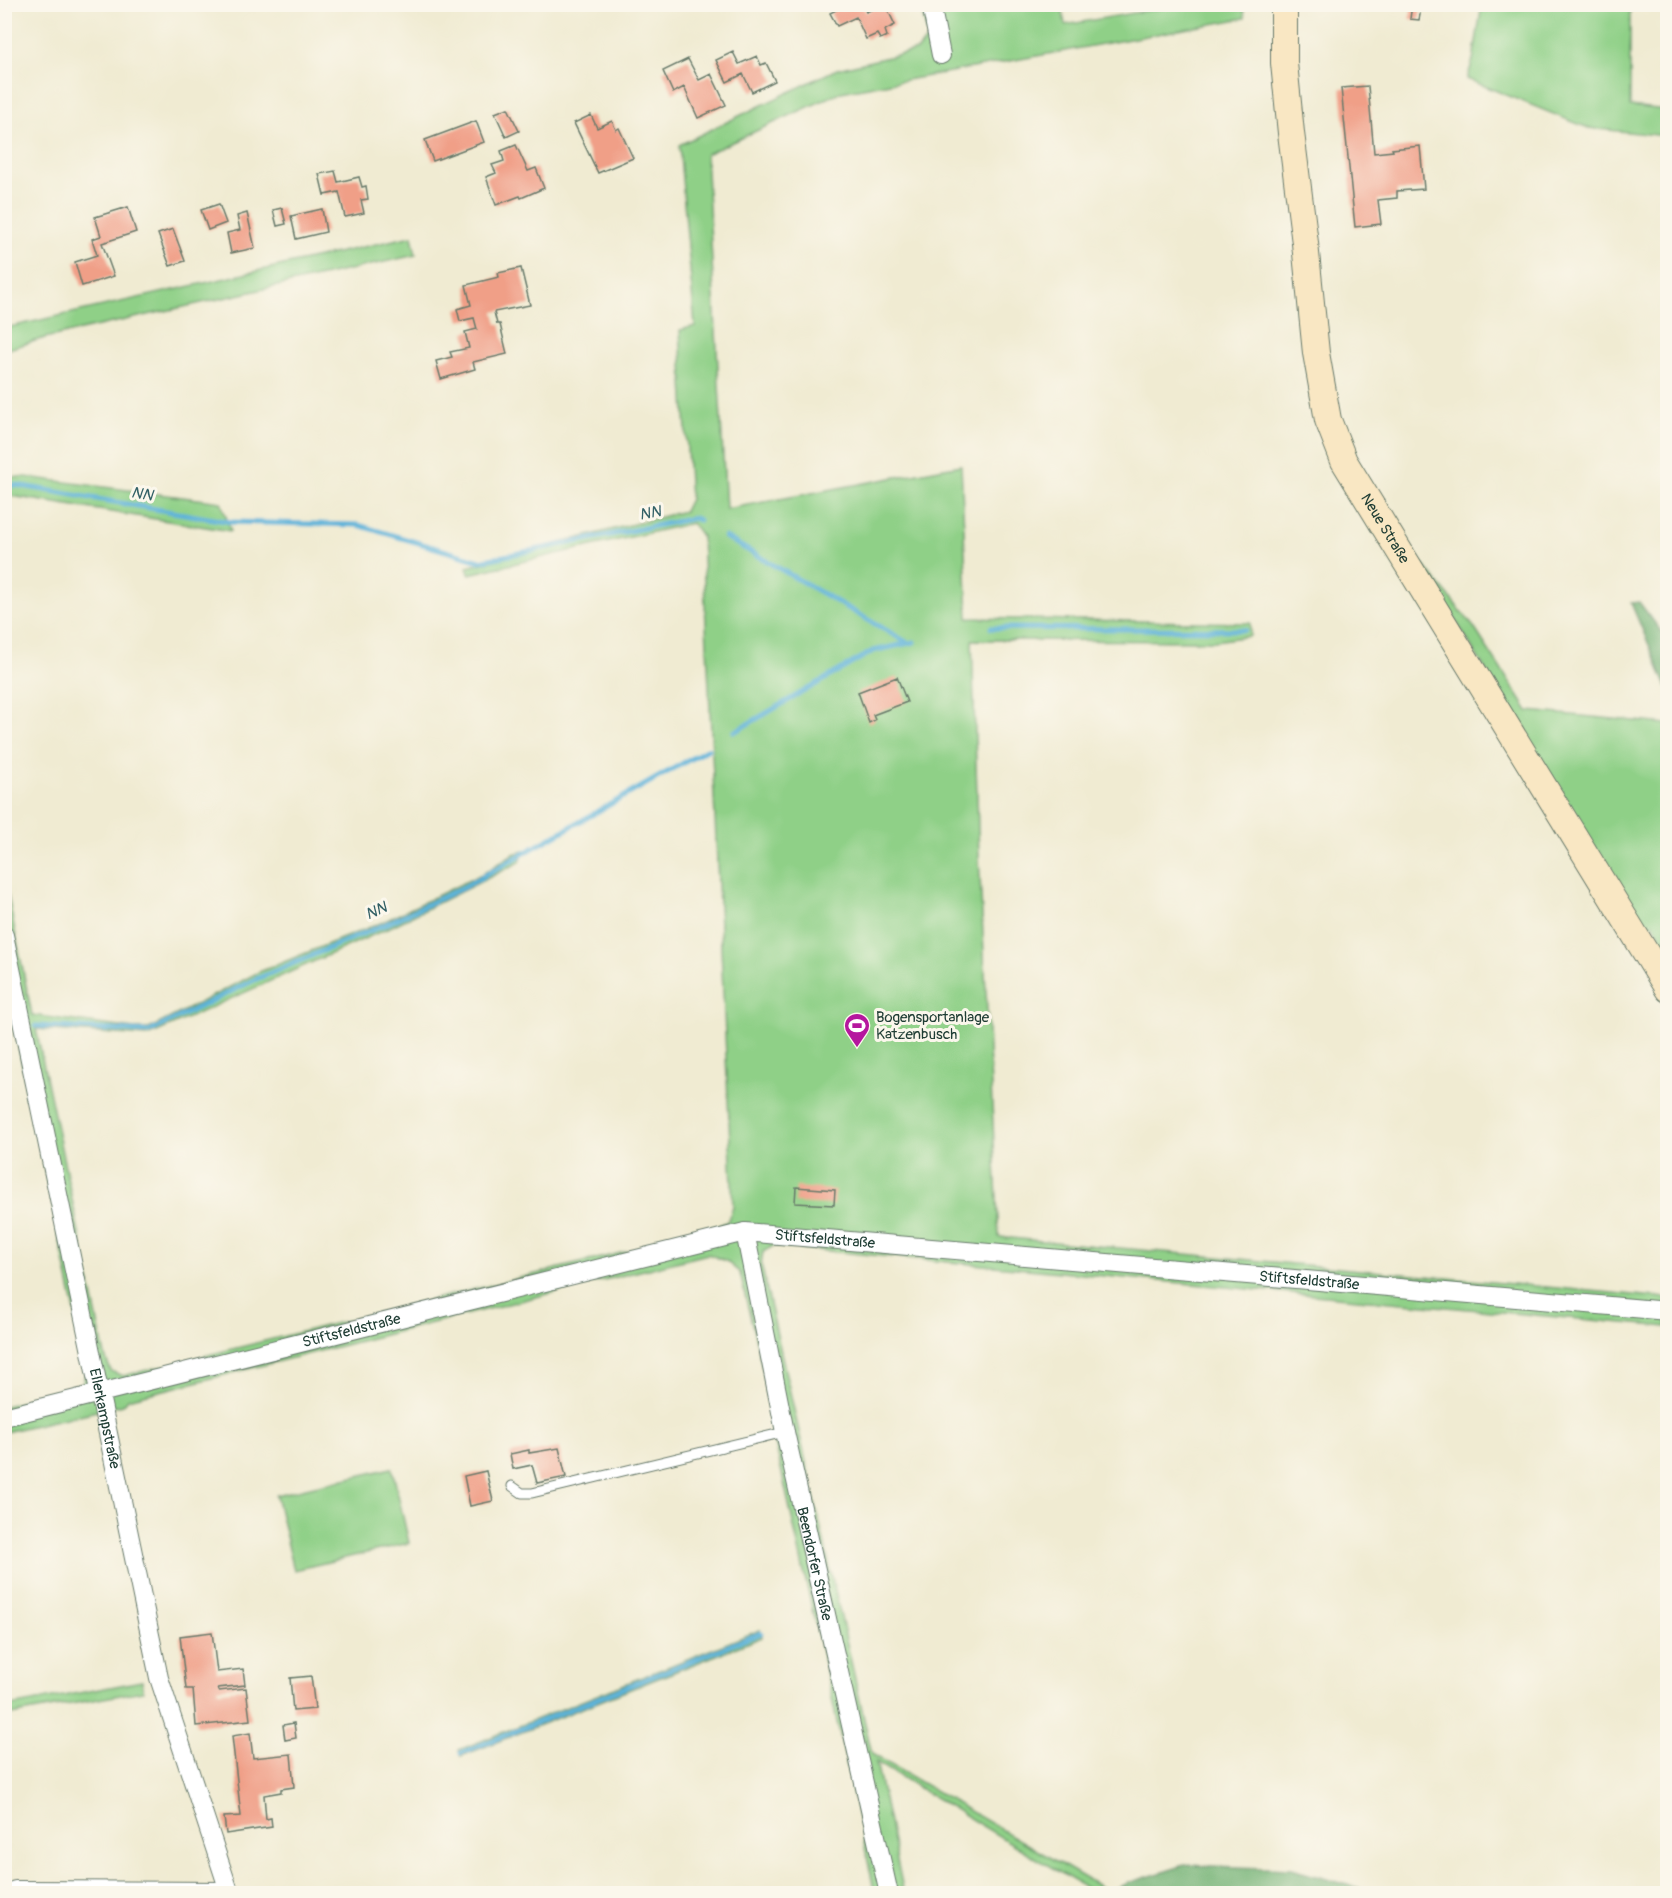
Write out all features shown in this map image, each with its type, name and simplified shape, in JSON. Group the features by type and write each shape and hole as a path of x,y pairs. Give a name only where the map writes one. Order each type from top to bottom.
{"street":[{"path":"931,4 941,55"},
{"name":"Neue Straße","path":"1284,4 1284,63 1287,98 1316,353 1328,420 1344,460 1668,989"},
{"name":"Ellerkampstraße","path":"4,935 159,1678 230,1892"},
{"name":"Stiftsfeldstraße","path":"4,1417 745,1232 1668,1311"},
{"name":"Beendorfer Straße","path":"745,1232 785,1432 889,1893"},
{"path":"15,1890 230,1892"}],"lane":[{"path":"512,1486 522,1493 532,1493 785,1432"}],"green space":[{"path":"920,5 1062,5 1065,25 1179,5 1243,5 1245,18 841,92 706,154 726,509 961,465 968,618 1250,623 1250,636 1215,641 972,640 979,858 999,1237 1667,1298 1667,1327 773,1246 763,1252 761,1264 872,1754 1109,1892 1094,1893 876,1762 904,1893 875,1893 772,1428 762,1366 740,1273 726,1261 708,1254 128,1399 123,1405 5,1432 5,1406 74,1389 83,1382 87,1368 14,1026 11,1021 5,1022 5,1013 9,1013 10,1008 4,981 4,877 32,1015 149,1029 259,972 383,922 484,873 513,854 524,851 520,862 386,929 148,1036 36,1029 105,1356 111,1371 123,1376 706,1232 728,1221 733,1207 702,537 692,523 469,574 467,567 684,511 690,499 680,330 695,326 679,145 837,69 918,50 928,37"},
{"path":"1482,5 1630,5 1630,106 1667,110 1667,136 1588,128 1467,79 1473,60"},
{"path":"412,236 416,255 45,338 5,350 5,328"},
{"path":"5,477 26,477 221,502 231,531 5,495"},
{"path":"1417,557 1473,626 1528,711 1667,724 1667,949 1653,923 1643,929"},
{"path":"1639,602 1667,639 1667,687 1631,603"},
{"path":"392,1468 409,1543 294,1570 276,1495"},
{"path":"760,1630 762,1637 461,1756 459,1750"},
{"path":"142,1681 143,1691 5,1716 5,1707"},
{"path":"1185,1865 1291,1869 1377,1893 1104,1893"}],"building":[{"path":"848,4 862,4 866,12 885,4 895,25 885,30 887,36 880,39 877,34 866,39 856,17 837,26 830,13"},
{"path":"1412,4 1422,4 1419,20 1410,19"},
{"path":"733,52 739,64 757,56 761,65 766,63 775,81 752,92 743,74 727,82 716,60"},
{"path":"688,59 699,80 711,74 726,105 698,118 684,87 673,93 663,71"},
{"path":"1368,86 1374,153 1420,146 1424,189 1397,191 1397,198 1378,200 1381,224 1355,227 1341,88"},
{"path":"508,108 519,131 506,137 495,113"},
{"path":"591,115 597,128 612,121 616,130 619,128 633,158 598,173 574,123"},
{"path":"476,121 484,142 433,161 425,140"},
{"path":"516,145 528,171 536,168 544,188 496,205 486,177 496,173 492,165 504,161 501,151"},
{"path":"335,171 338,182 359,177 362,187 366,186 368,199 361,200 364,213 345,217 339,192 324,195 319,174"},
{"path":"219,204 226,223 208,230 201,210"},
{"path":"128,207 136,232 102,243 114,276 82,286 75,262 97,255 92,239 101,236 95,217"},
{"path":"282,208 286,224 277,226 273,210"},
{"path":"322,209 326,232 296,239 291,216"},
{"path":"247,213 255,248 231,253 227,233 240,230 237,216"},
{"path":"173,229 185,261 170,266 158,234"},
{"path":"521,268 530,305 494,312 497,324 500,324 507,354 473,362 475,369 441,379 436,361 452,357 450,352 469,348 465,332 477,329 474,318 460,321 457,309 471,305 466,285 499,277 498,273"},
{"path":"897,677 907,702 873,715 875,720 869,723 858,692"},
{"path":"796,1187 835,1190 834,1205 795,1203"},
{"path":"559,1448 566,1477 537,1483 532,1465 513,1469 510,1454"},
{"path":"486,1471 493,1501 470,1506 464,1476"},
{"path":"212,1632 217,1672 243,1669 245,1685 218,1688 219,1691 246,1688 250,1720 196,1726 193,1689 186,1689 180,1636"},
{"path":"311,1676 315,1709 293,1711 290,1678"},
{"path":"294,1723 296,1738 285,1740 283,1725"},
{"path":"250,1733 253,1758 291,1754 294,1787 264,1795 266,1819 271,1818 272,1827 226,1834 224,1817 241,1816 232,1736"}],"waterway":[{"name":"NN","path":"4,486 16,485 231,522 358,525 480,561 694,518 699,520"},
{"name":"NN","path":"725,537 908,643"},
{"path":"991,628 1245,630"},
{"name":"NN","path":"734,732 873,651 914,642"},
{"name":"NN","path":"36,1026 149,1032 254,980 384,925 466,886 708,749"},
{"path":"461,1753 761,1633"}],"place":[{"name":"Bogensportanlage Katzenbusch","path":"857,1049"}]}
